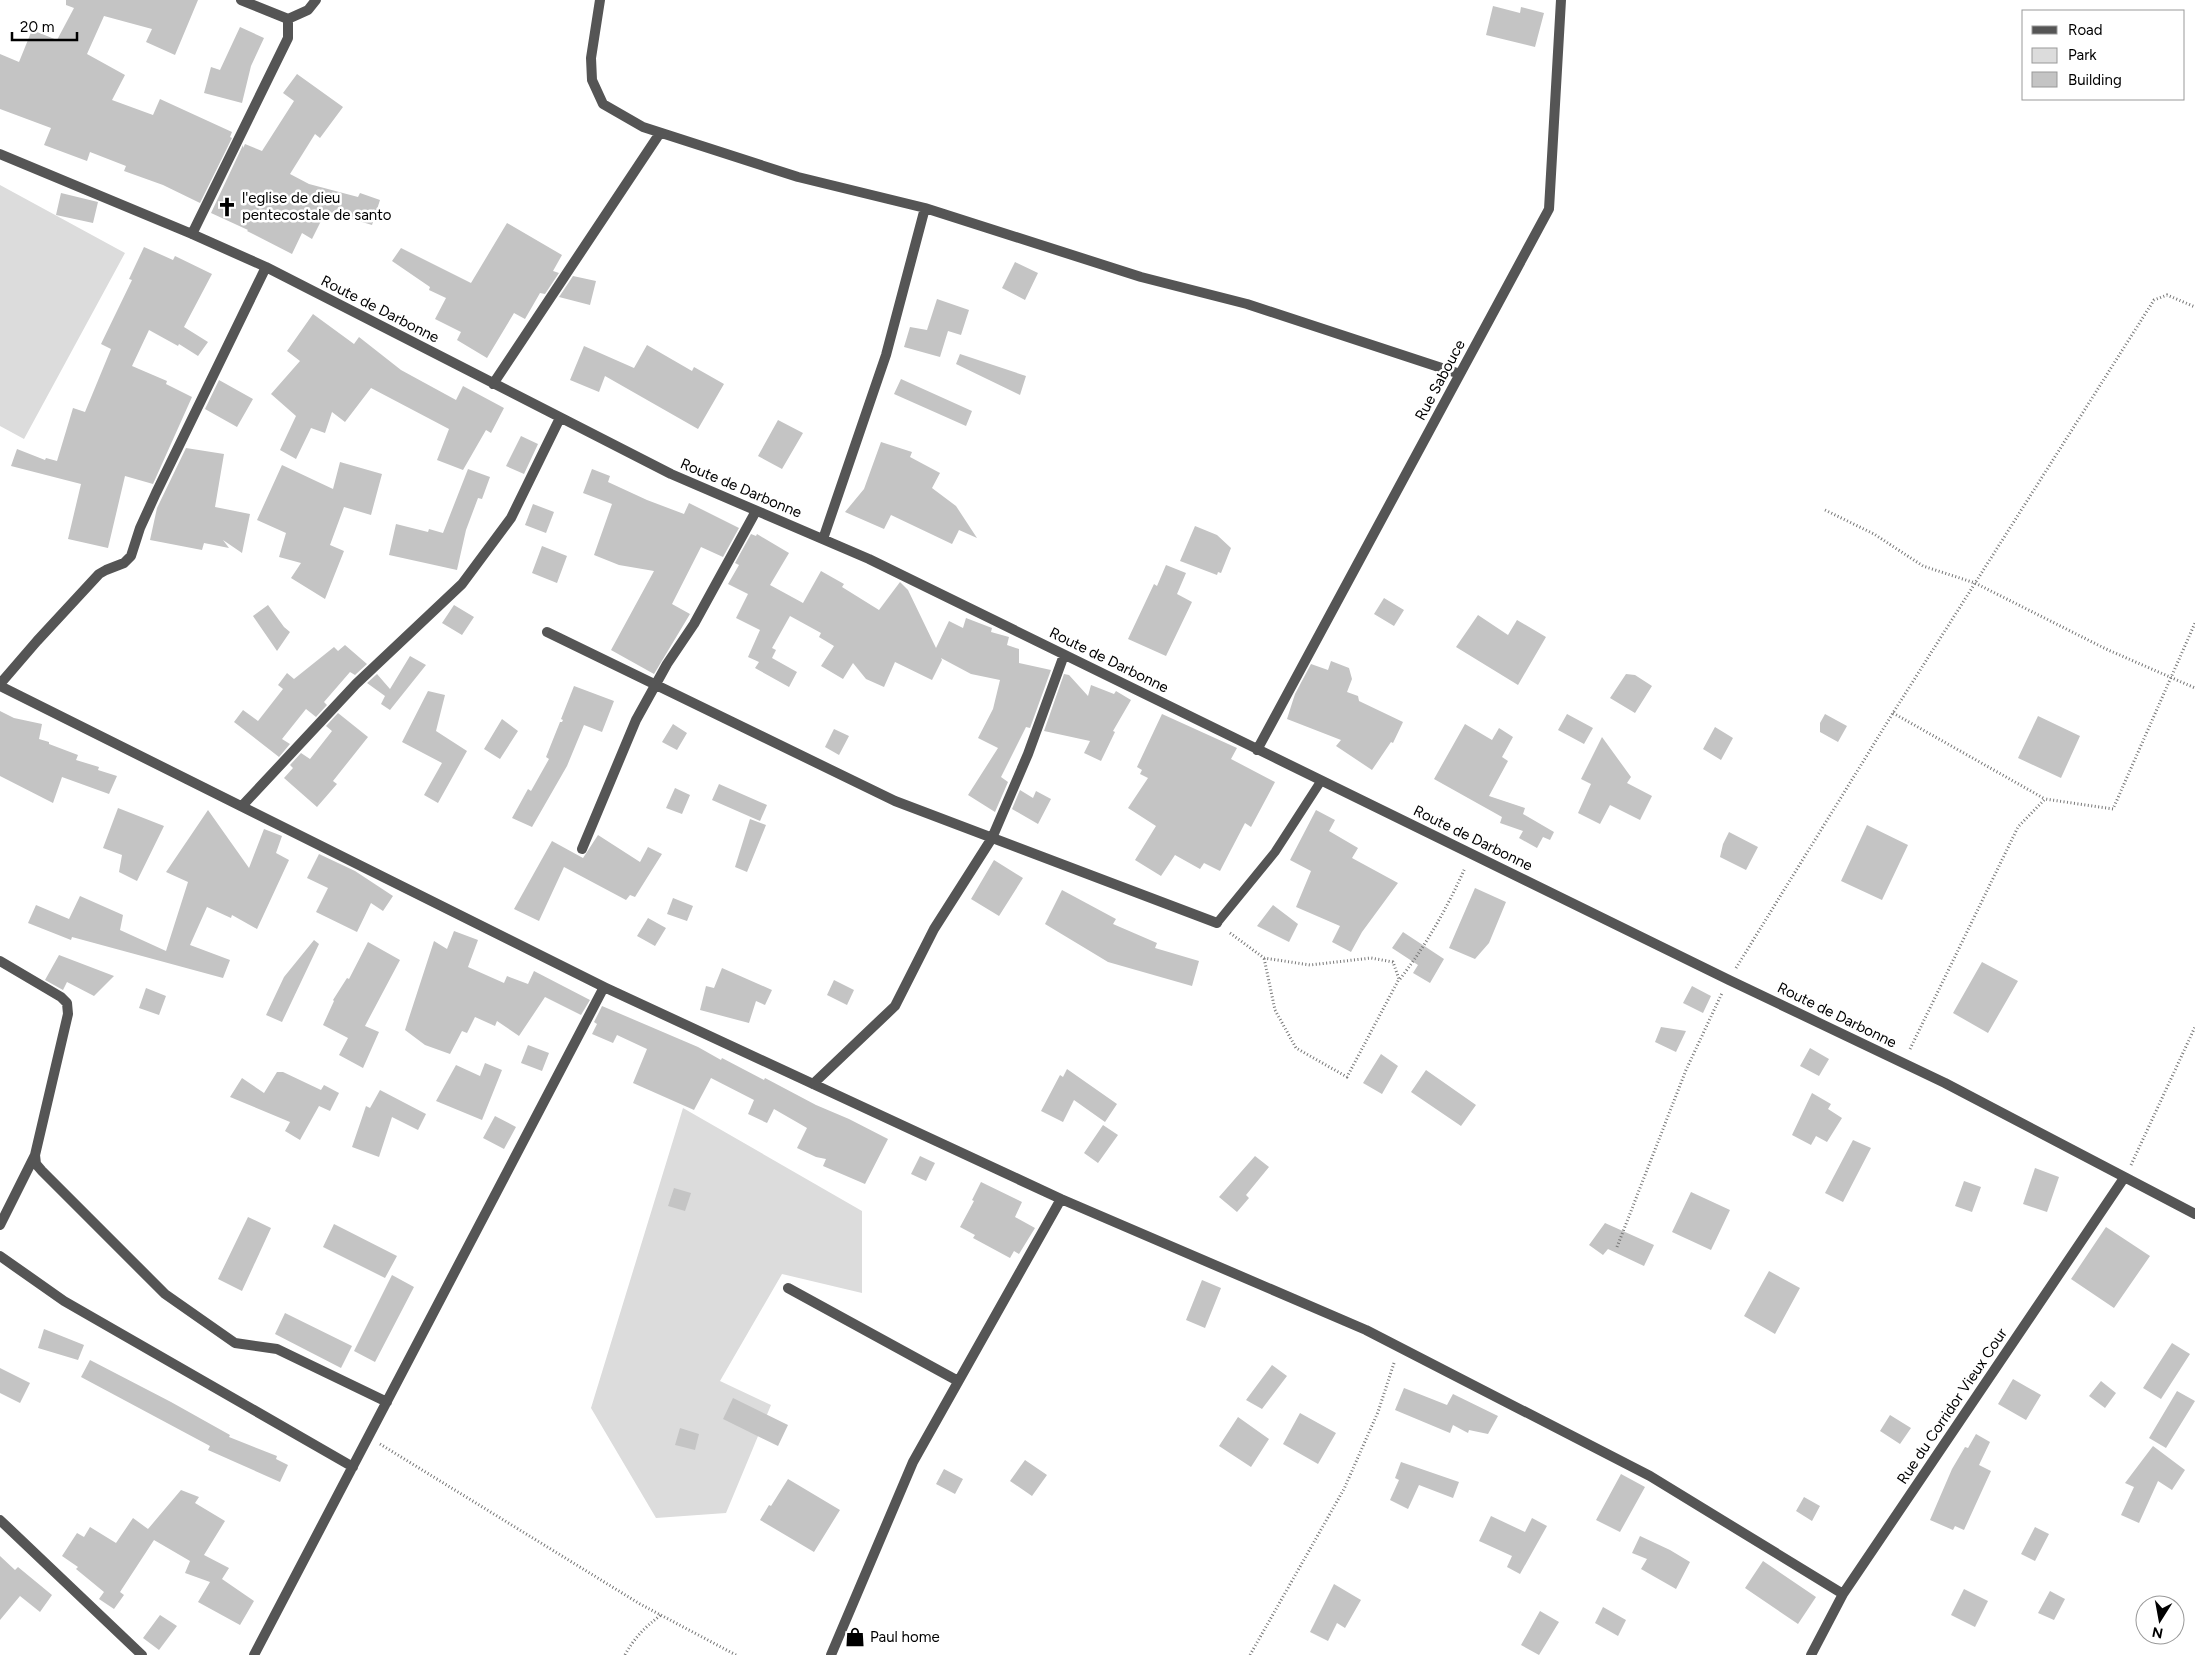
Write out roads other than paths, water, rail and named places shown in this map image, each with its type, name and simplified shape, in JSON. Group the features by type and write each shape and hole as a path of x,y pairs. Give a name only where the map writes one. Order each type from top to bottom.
{"street":[{"path":"241,0 288,19 308,10 316,0"},
{"path":"600,0 591,58 592,80 603,104 643,127 798,178 925,208 1141,277 1247,304 1460,374"},
{"name":"Rue Sabouce","path":"1257,750 1549,209 1561,0"},
{"path":"192,234 288,38 288,19"},
{"path":"493,384 660,133"},
{"name":"Route de Darbonne","path":"0,154 266,267 671,474 870,559 1257,750 1945,1083 2195,1214"},
{"path":"822,539 886,356 925,208"},
{"path":"266,267 156,493 140,528 131,556 124,563 99,574 37,641 0,685 604,987 1061,1200 1357,1326 1650,1476 1843,1594"},
{"path":"242,806 356,684 462,584 511,518 560,418"},
{"path":"582,849 636,720 667,664 694,624 756,511"},
{"path":"547,632 895,800 1217,923"},
{"path":"813,1084 895,1006 934,929 992,838 1028,754 1064,655"},
{"path":"0,961 61,997 67,1003 68,1014 35,1155 0,1225"},
{"path":"254,1655 604,987"},
{"path":"35,1155 36,1164 42,1171 165,1294 235,1343 277,1349 387,1402"},
{"name":"Rue du Corridor Vieux Cour","path":"1811,1655 1843,1594 2124,1178"},
{"path":"831,1655 913,1462 1061,1200"},
{"path":"0,1256 64,1301 353,1467"},
{"path":"788,1288 958,1381"},
{"path":"0,1520 142,1655"}],"lane":[{"path":"1217,923 1275,852 1321,781"}],"place":[{"name":"l'eglise de dieu pentecostale de santo","path":"227,207"},
{"name":"Paul home","path":"855,1637"}]}
